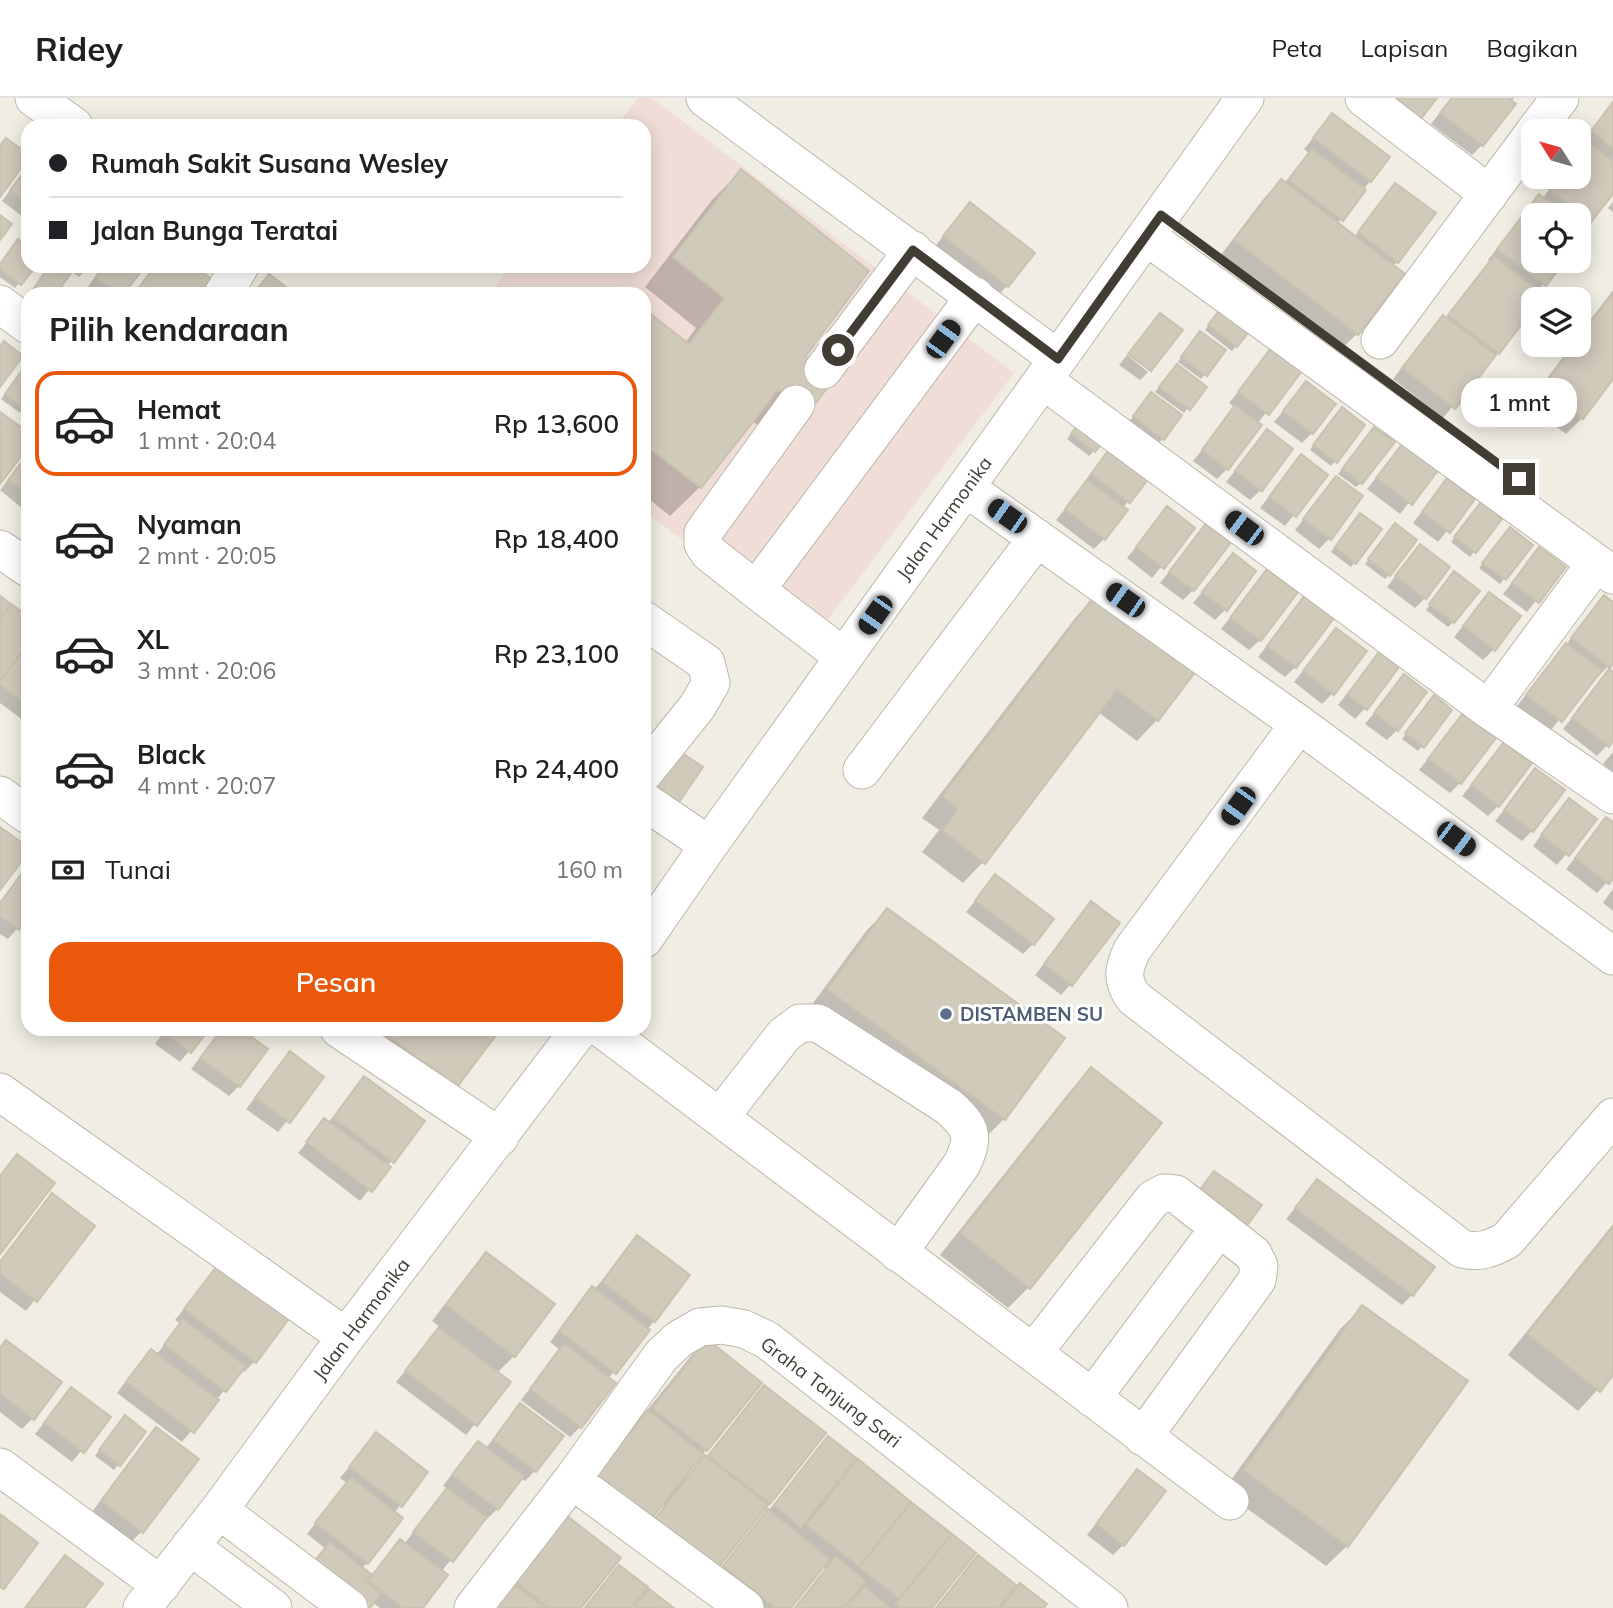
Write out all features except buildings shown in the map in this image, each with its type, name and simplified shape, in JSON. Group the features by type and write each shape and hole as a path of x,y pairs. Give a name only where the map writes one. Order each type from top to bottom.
{"street":[{"path":"34,98 64,119"},
{"path":"705,98 975,296 1050,369 1488,709 1613,795"},
{"name":"Jalan Harmonika","path":"651,929 1245,98"},
{"path":"1364,98 1489,194"},
{"path":"1544,119 1560,98"},
{"path":"1380,340 1521,151"},
{"path":"1154,226 1607,562 1488,709"},
{"path":"823,370 913,250"},
{"path":"756,590 975,296"},
{"path":"0,304 21,319"},
{"path":"796,404 703,533 703,544 709,553 844,657"},
{"path":"965,488 1299,723 1613,956"},
{"path":"862,770 1037,538"},
{"path":"651,630 706,663 711,683 697,707 651,764"},
{"path":"1299,723 1132,950 1125,965 1124,978 1134,998 1462,1249 1477,1252 1494,1248 1507,1240 1613,1116"},
{"path":"0,794 21,810"},
{"path":"651,806 709,845"},
{"path":"720,1117 784,1035 800,1023 809,1021 818,1023 949,1107 962,1119 970,1132 970,1147 962,1164 898,1252"},
{"path":"349,1036 499,1137"},
{"name":"Jalan Harmonika","path":"151,1596 219,1510 346,1337 575,1036"},
{"path":"611,1036 1230,1501"},
{"path":"0,1092 346,1337"},
{"path":"1033,1353 1153,1199 1164,1193 1176,1194 1253,1254 1259,1266 1257,1280 1143,1437"},
{"path":"1093,1398 1219,1228"},
{"name":"Graha Tanjung Sari","path":"473,1608 572,1480 661,1356 679,1339 700,1327 722,1325 744,1329 766,1340 1109,1608"},
{"path":"0,1467 151,1596"},
{"path":"572,1480 745,1608"},
{"path":"219,1510 349,1608"},
{"path":"190,1546 273,1608"}],"shaded area":[{"path":"638,98 652,98 1014,373 813,639 651,516 651,287 494,287 505,273 651,273 651,119 622,119"}],"place":[{"name":"DISTAMBEN SU","path":"946,1014"}],"route":[{"path":"838,350 913,250 1058,359 1161,215 1519,479"}]}
